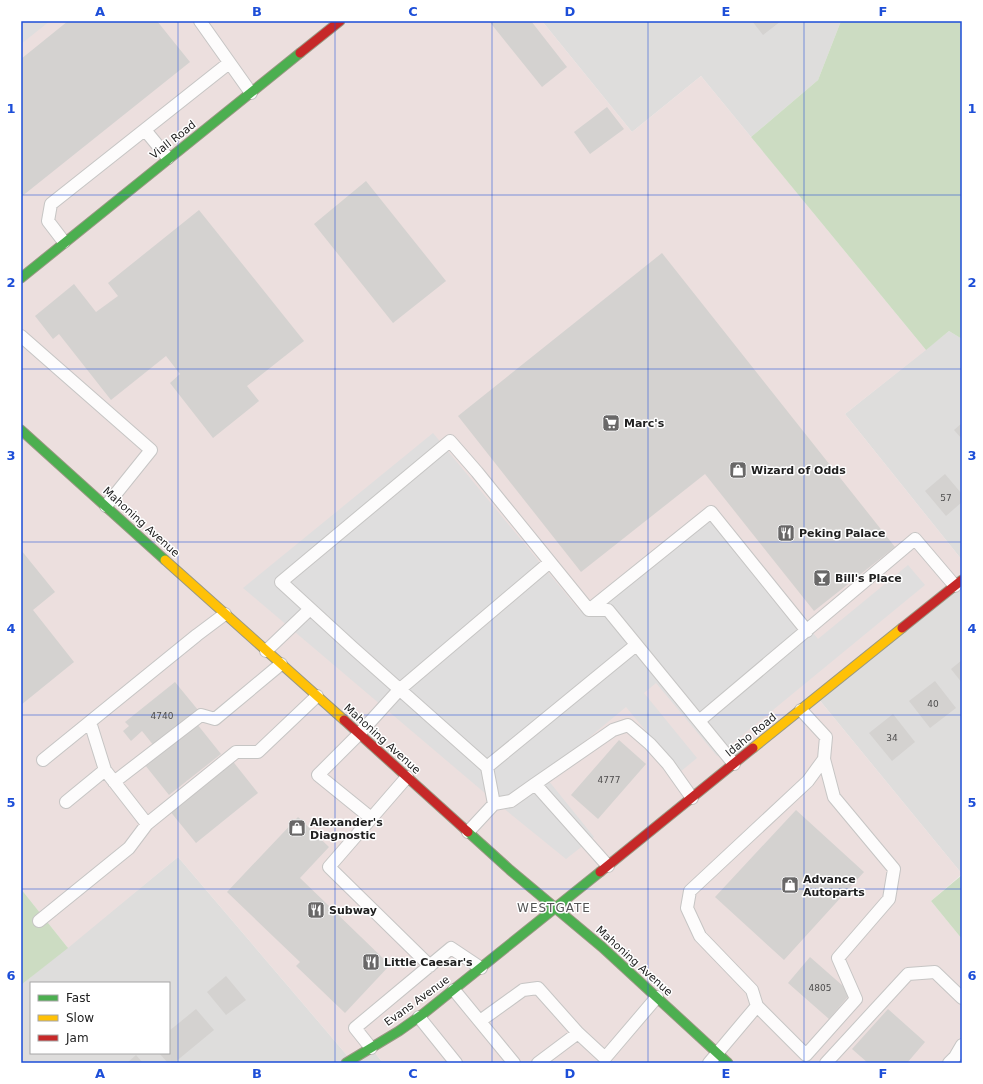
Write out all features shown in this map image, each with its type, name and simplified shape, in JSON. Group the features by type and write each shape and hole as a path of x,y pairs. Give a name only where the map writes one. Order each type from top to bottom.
{"street":[{"name":"Viall Road","path":"21,278 168,158 340,21"},
{"name":"Mahoning Avenue","path":"21,430 510,870 602,947 728,1063"},
{"name":"Idaho Road","path":"555,908 958,583"},
{"name":"Evans Avenue","path":"346,1063 419,1017 555,908"}],"lane":[{"path":"200,21 250,93"},
{"path":"64,242 48,221 51,204 229,63"},
{"path":"145,130 168,158"},
{"path":"21,336 151,450 106,506"},
{"path":"494,804 487,767 399,690 281,582 450,441 589,610"},
{"path":"589,610 711,512 806,631"},
{"path":"699,721 915,539 958,583"},
{"path":"371,818 318,775 359,734 399,690 550,562"},
{"path":"266,651 310,609"},
{"path":"589,610 608,610 734,764"},
{"path":"43,760 225,614"},
{"path":"487,767 636,645"},
{"path":"114,782 201,715 214,719 281,664"},
{"path":"39,921 129,848 147,824 236,752 258,752 317,696"},
{"path":"801,710 826,737 824,759 834,797 894,869 889,899 838,958 856,999 810,1059 757,1006 752,990 700,936 687,908 690,891 808,781 824,759"},
{"path":"90,722 105,770 147,824"},
{"path":"468,832 494,804 511,802 613,730 628,725 650,744 668,764 692,798"},
{"path":"66,802 105,770"},
{"path":"407,777 329,867 430,966"},
{"path":"535,784 608,866"},
{"path":"371,1048 355,1028 451,948 481,968"},
{"path":"828,1060 908,974 935,972 962,998"},
{"path":"480,1022 523,990 538,988 578,1033 605,1058 657,998"},
{"path":"454,990 514,1063"},
{"path":"709,1063 757,1006"},
{"path":"419,1017 456,1063"},
{"path":"538,1063 578,1033"},
{"path":"949,1063 955,1057 962,1045"}],"shaded area":[{"path":"21,21 542,21 632,132 701,76 926,350 845,414 962,560 962,580 817,697 962,874 931,901 962,939 962,1063 383,1063 371,1048 351,1060 178,857 68,948 21,889"},
{"path":"21,21 50,21 21,44"},
{"path":"542,21 841,21 818,80 751,137 701,76 632,132"},
{"path":"949,331 962,339 962,560 845,414"},
{"path":"433,433 580,611 709,506 818,639 908,565 925,585 717,756 656,683 644,693 697,758 680,772 626,707 544,775 594,837 566,859 486,794 243,588"},
{"path":"962,580 962,874 817,697"},
{"path":"178,857 351,1060 371,1048 383,1063 21,1063 21,985"}],"green space":[{"path":"841,21 962,21 962,339 949,331 926,350 751,137 818,80"},
{"path":"962,875 962,939 931,901"},
{"path":"21,889 68,948 21,985"}],"building":[{"path":"68,21 157,21 190,62 21,197 21,59"},
{"path":"489,21 531,21 567,67 542,87"},
{"path":"752,21 781,21 763,35"},
{"path":"607,107 624,129 590,154 574,132"},
{"path":"366,181 446,281 393,323 314,224"},
{"path":"199,210 304,341 247,386 259,401 213,438 170,383 180,374 166,356 111,400 59,334 53,339 35,316 74,284 96,312 118,296 108,283"},
{"path":"662,253 895,547 814,611 705,474 581,572 458,416"},
{"path":"962,423 962,439 954,430"},
{"path":"945,474 962,494 962,502 946,516 925,491"},
{"path":"21,550 55,592 33,610 74,662 21,705"},
{"path":"962,660 962,683 951,669"},
{"path":"935,681 956,708 930,728 909,701"},
{"path":"175,682 198,710 154,746 142,731 131,741 123,731 129,726 125,722"},
{"path":"893,714 915,742 892,761 869,733"},
{"path":"197,724 221,754 169,795 145,765"},
{"path":"619,740 646,764 598,819 571,795"},
{"path":"231,759 258,793 196,843 169,810"},
{"name":"Advance Autoparts","path":"796,810 864,872 784,960 715,897"},
{"path":"298,817 329,847 300,878 390,965 345,1013 296,966 300,962 227,892"},
{"path":"810,957 851,993 829,1019 788,983"},
{"path":"226,976 246,1000 226,1015 207,992"},
{"path":"196,1009 214,1030 174,1063 168,1063 160,1054 170,1054 170,1030"},
{"path":"888,1009 925,1042 907,1063 868,1063 852,1049"},
{"path":"136,1055 143,1063 127,1063"}],"traffic: fast":[{"path":"21,278 300,53"},
{"path":"21,430 165,560"},
{"path":"468,832 510,870 602,947 728,1063"},
{"path":"346,1063 399,1031 423,1014 600,872"}],"traffic: slow":[{"path":"165,560 344,720"},
{"path":"753,748 902,628"}],"traffic: jam":[{"path":"300,53 340,21"},
{"path":"902,628 962,580"},
{"path":"344,720 468,832"},
{"path":"600,872 753,748"}],"place":[{"name":"Marc's","path":"611,423"},
{"name":"Wizard of Odds","path":"738,470"},
{"name":"Peking Palace","path":"786,533"},
{"name":"Bill's Place","path":"822,578"},
{"name":"Alexander's Diagnostic","path":"297,828"},
{"name":"Advance Autoparts","path":"790,885"},
{"name":"Subway","path":"316,910"},
{"name":"Little Caesar's","path":"371,962"}],"district":[{"name":"WESTGATE","path":"554,908"}]}
